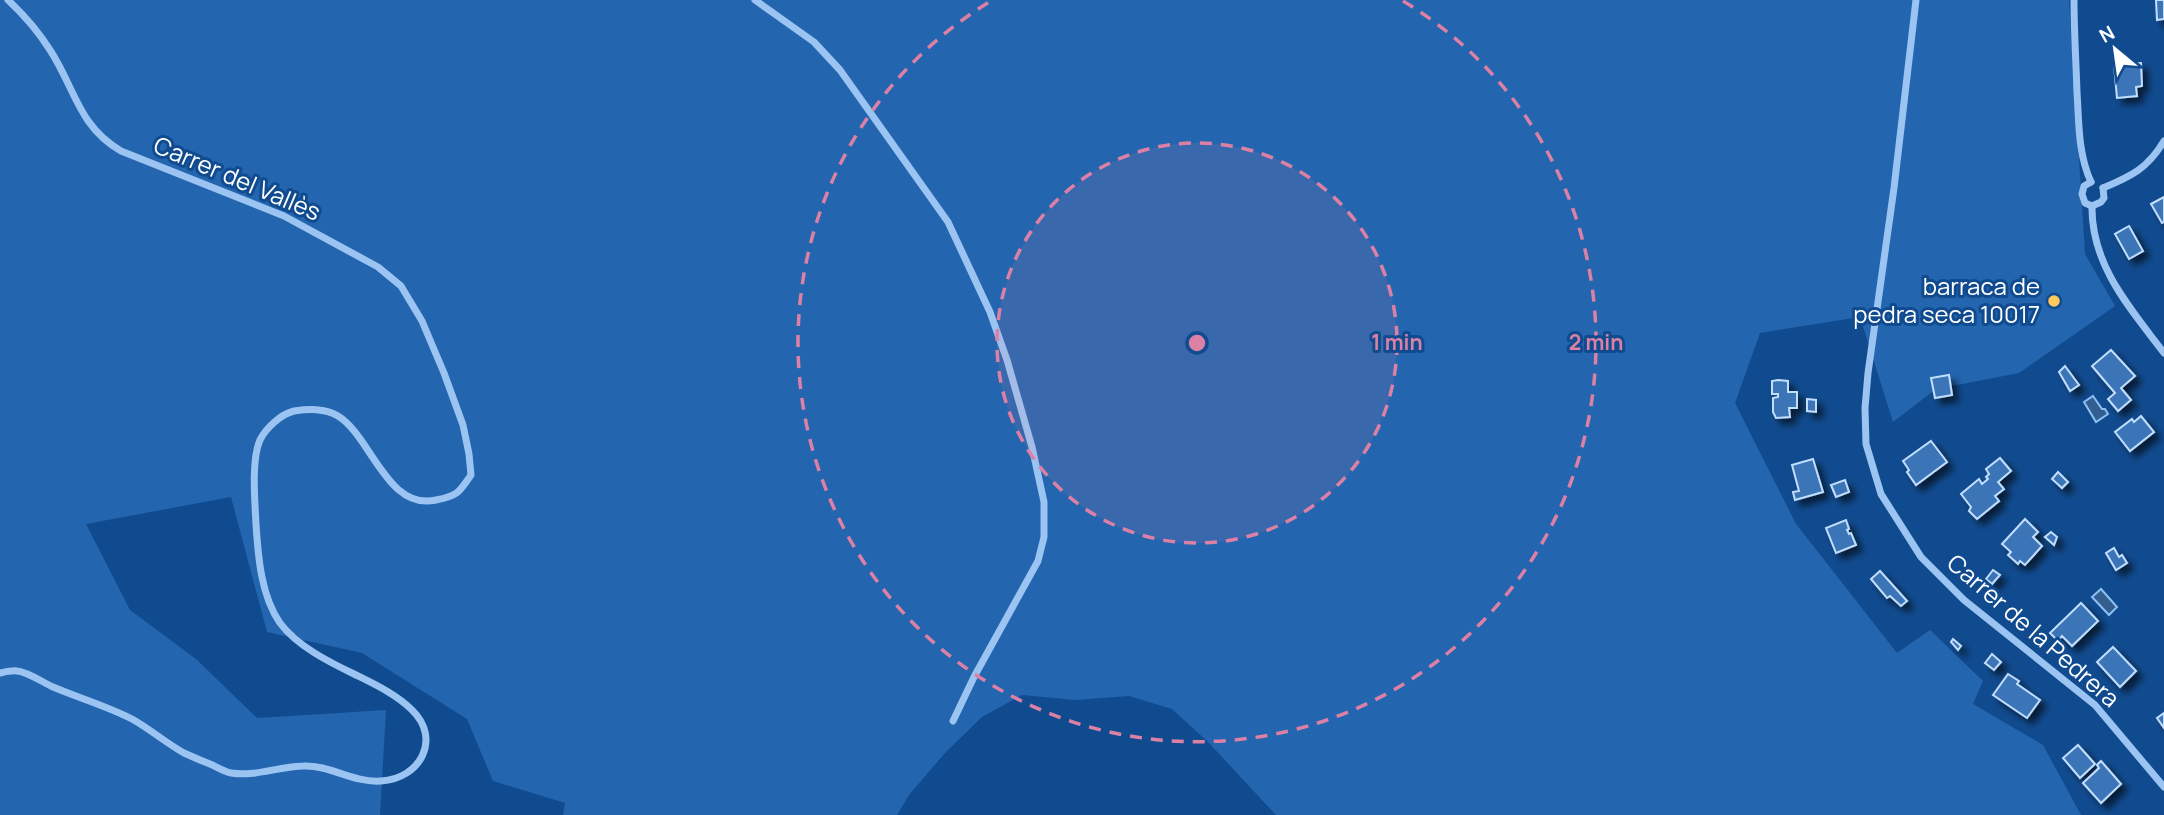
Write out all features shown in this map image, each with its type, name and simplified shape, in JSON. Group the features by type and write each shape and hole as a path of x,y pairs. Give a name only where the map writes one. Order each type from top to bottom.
{"street":[{"name":"Carrer del Vallès","path":"0,673 18,670 131,718 183,752 229,773 314,766 364,781 383,781 398,777 414,768 422,758 428,742 414,711 380,687 340,667 292,636 279,621 268,599 257,537 255,467 260,440 272,424 287,413 306,409 326,410 351,426 383,474 406,495 427,502 453,497 471,475 463,425 449,386 422,321 401,286 378,267 285,216 104,142 78,107 51,52 27,17 8,0"},
{"path":"755,0 814,42 840,70 948,222 990,312 1032,447 1044,502 1044,537 1038,561 953,721"},
{"name":"Carrer de la Pedrera","path":"1916,0 1865,408 1866,444 1881,494 1921,557 1964,600 2095,705 2164,787"},
{"path":"2074,0 2080,142 2091,183"},
{"path":"2104,188 2144,167 2164,141"},
{"path":"2097,182 2104,188 2101,202 2092,206 2085,203 2082,194 2084,187 2097,182"},
{"path":"2092,206 2091,224 2101,258 2118,292 2164,353"}],"shaded area":[{"path":"0,0 2069,0 2085,254 2115,306 2019,373 1936,389 1893,422 1860,317 1760,333 1735,403 1796,524 1897,653 1930,630 1983,681 1973,704 2043,745 2081,815 1276,815 1208,742 1172,709 1129,696 1076,700 1022,695 982,717 945,753 909,795 897,815 563,815 565,803 493,781 467,719 362,653 267,632 231,497 86,524 130,610 196,659 257,718 386,710 380,815 0,815"},
{"path":"2093,396 2108,414 2096,422 2084,402"},
{"path":"2101,589 2117,607 2109,615 2092,597"}],"building":[{"path":"2156,0 2164,0 2164,19 2157,20"},
{"path":"2141,63 2142,86 2136,87 2137,96 2117,98 2114,65"},
{"path":"2164,197 2164,222 2162,223 2151,204"},
{"path":"2129,226 2143,251 2129,259 2115,234"},
{"path":"2111,350 2135,376 2121,388 2131,400 2118,411 2108,399 2115,393 2092,366"},
{"path":"2065,366 2079,385 2070,391 2059,372"},
{"path":"1949,375 1952,395 1935,398 1931,378"},
{"path":"1772,381 1788,381 1788,392 1797,392 1797,408 1789,408 1790,417 1776,418 1773,412 1773,398 1778,397 1778,394 1772,394"},
{"path":"1807,399 1816,400 1816,412 1807,411"},
{"path":"2141,416 2154,432 2130,451 2115,432 2132,419 2134,422"},
{"path":"1931,441 1947,462 1916,485 1903,461"},
{"path":"2000,458 2011,471 1998,482 2004,489 1995,496 1999,501 1977,519 1969,511 1971,507 1961,494 1979,479 1982,484 1988,479 1986,469"},
{"path":"1813,459 1823,492 1795,500 1793,492 1799,491 1792,465"},
{"path":"2058,472 2068,482 2062,488 2052,479"},
{"path":"1845,480 1849,492 1836,497 1831,485"},
{"path":"2025,519 2038,532 2033,537 2042,546 2025,565 2020,561 2018,564 2008,555 2011,552 2002,544"},
{"path":"1846,520 1847,530 1856,545 1836,553 1826,528"},
{"path":"2051,532 2057,537 2054,545 2045,537"},
{"path":"2114,548 2119,557 2122,555 2127,563 2116,570 2106,553"},
{"path":"1993,570 2000,575 1992,584 1986,579"},
{"path":"1880,571 1907,601 1901,606 1890,596 1887,598 1871,579"},
{"path":"2081,603 2098,621 2072,646 2062,636 2058,641 2050,633"},
{"path":"1953,639 1961,646 1958,650 1951,642"},
{"path":"2113,647 2136,671 2120,687 2097,662"},
{"path":"1992,654 2001,662 1994,670 1985,663"},
{"path":"2008,674 2040,700 2027,718 1993,695"},
{"path":"2164,713 2164,728 2157,718"},
{"path":"2078,745 2095,764 2080,778 2063,758"},
{"path":"2101,761 2121,784 2101,803 2083,783 2099,768 2097,765"}],"place":[{"name":"barraca de pedra seca 10017","path":"2054,301"}]}
